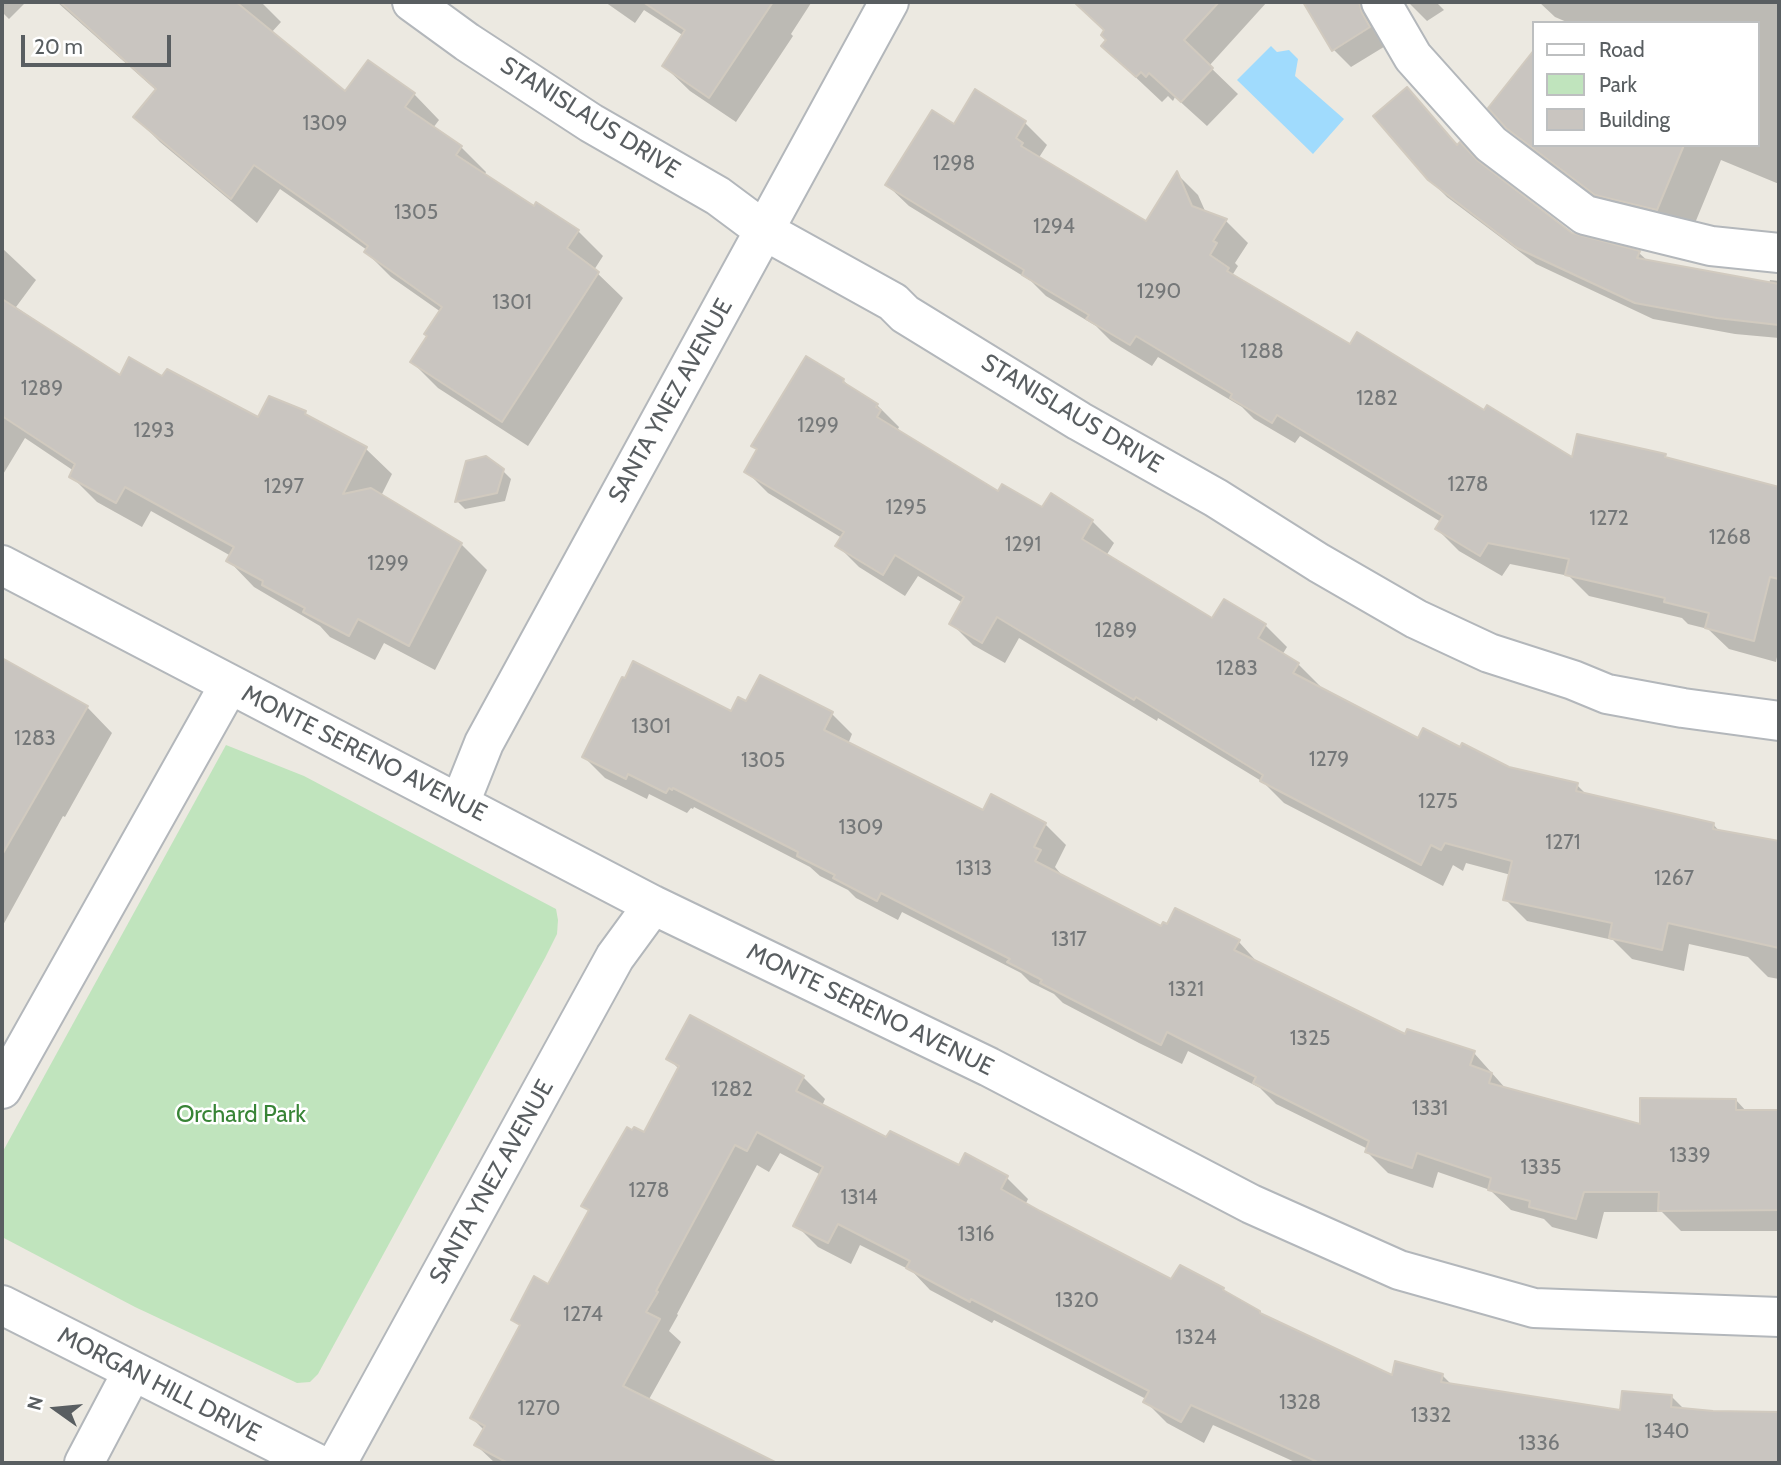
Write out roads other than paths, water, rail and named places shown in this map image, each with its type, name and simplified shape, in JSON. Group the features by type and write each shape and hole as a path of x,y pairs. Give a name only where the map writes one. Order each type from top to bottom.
{"street":[{"name":"STANISLAUS DRIVE","path":"412,2 467,42 591,123 718,196 765,231 893,302 905,314 1067,413 1216,498 1311,558 1416,619 1489,653 1607,694 1779,721"},
{"name":"SANTA YNEZ AVENUE","path":"460,803 484,743 889,2"},
{"path":"1381,2 1413,57 1491,144 1585,215 1711,246 1779,253"},
{"name":"MONTE SERENO AVENUE","path":"2,565 653,905 989,1067 1251,1204 1399,1270 1534,1308 1779,1317"},
{"path":"2,1089 229,685"},
{"name":"SANTA YNEZ AVENUE","path":"337,1463 615,957 653,905"},
{"name":"MORGAN HILL DRIVE","path":"2,1305 316,1463"},
{"path":"84,1463 132,1371"}],"water":[{"path":"1271,46 1277,52 1289,50 1298,59 1295,76 1344,119 1313,154 1237,80"}],"park label":[{"name":"Orchard Park","path":"241,1115"}]}
